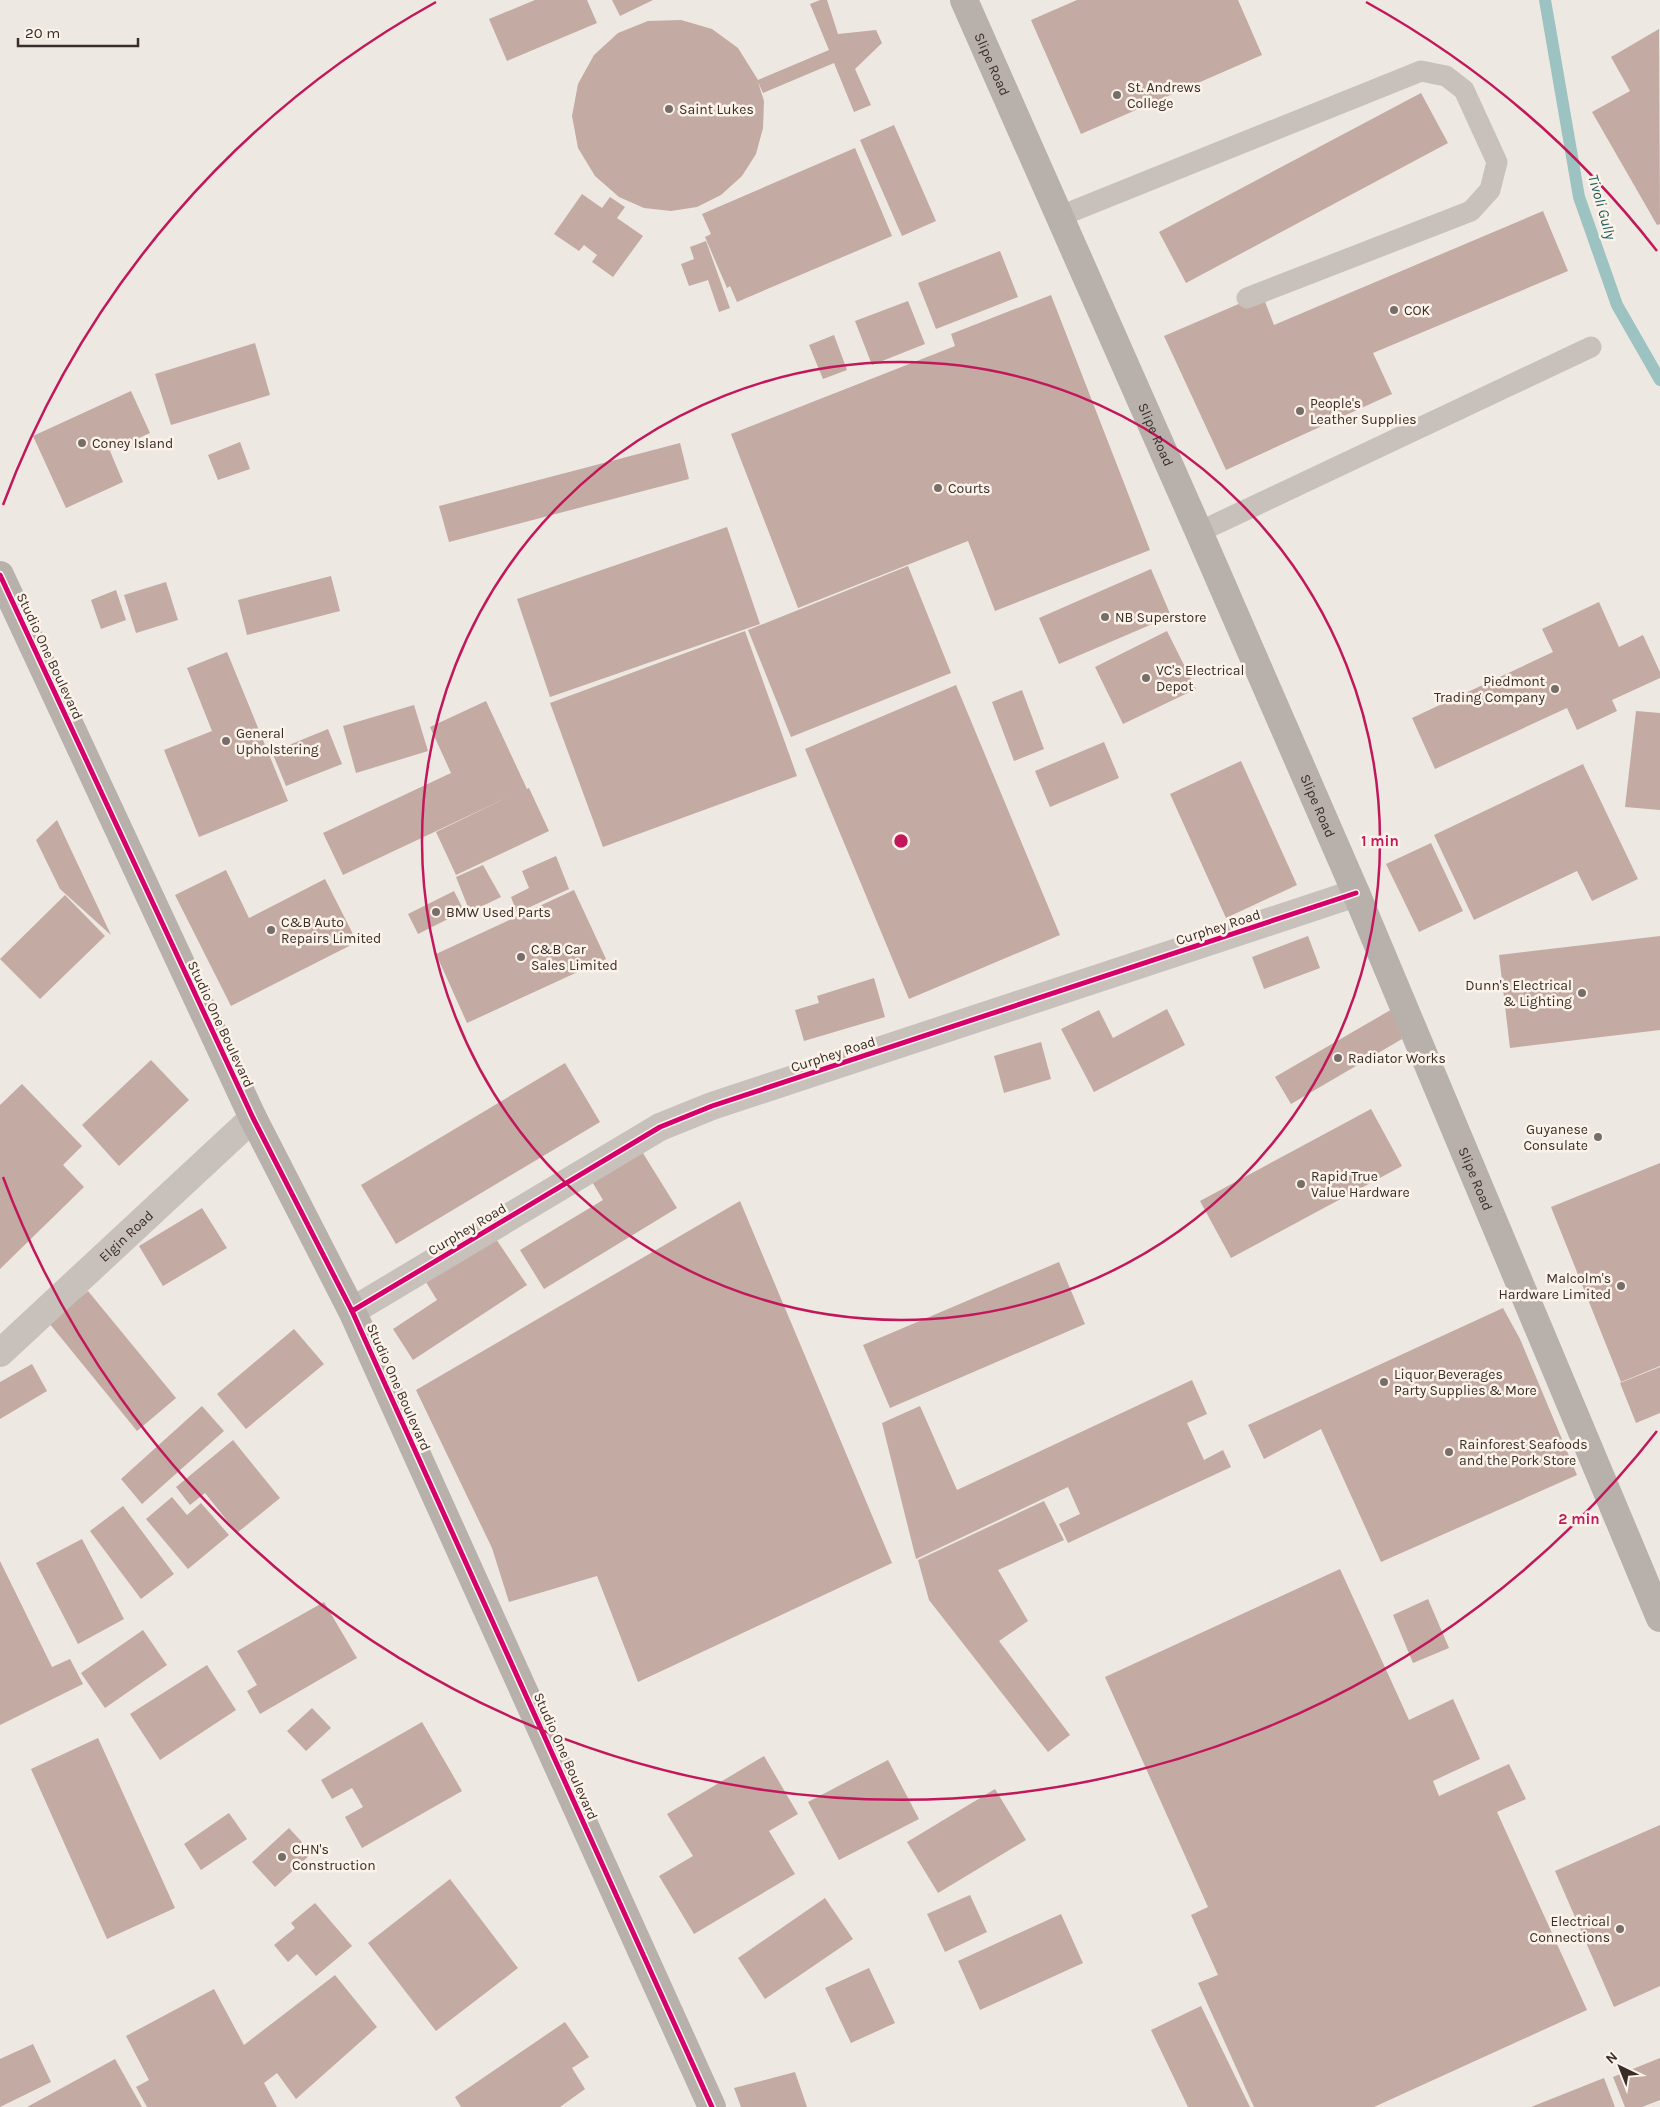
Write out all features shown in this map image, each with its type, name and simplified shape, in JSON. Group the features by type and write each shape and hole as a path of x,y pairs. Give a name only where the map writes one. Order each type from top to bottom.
{"main road":[{"name":"Slipe Road","path":"964,0 1356,893 1660,1618"},
{"name":"Studio One Boulevard","path":"0,575 253,1118 352,1311 712,2107"}],"street":[{"name":"Curphey Road","path":"352,1311 660,1126 712,1106 1356,893"},
{"name":"Elgin Road","path":"0,1353 253,1118"}],"lane":[{"path":"1058,217 1421,72 1446,76 1464,90 1497,162 1490,190 1471,211 1247,298"},
{"path":"1199,532 1591,348"}],"building":[{"path":"535,0 587,0 597,23 507,61 489,19"},
{"path":"612,0 653,0 620,16"},
{"name":"Saint Lukes","path":"820,0 827,0 838,34 876,30 882,43 855,69 871,105 854,112 834,63 763,93 758,82 764,101 763,128 756,154 742,176 721,195 697,207 671,211 644,208 619,197 595,176 578,148 572,116 578,84 594,55 618,33 648,21 681,20 712,29 738,48 758,80 829,50 810,4"},
{"name":"St. Andrews College","path":"1077,0 1238,0 1262,55 1081,134 1031,20"},
{"path":"1659,29 1660,224 1657,225 1592,112 1630,91 1611,57"},
{"path":"1421,93 1448,143 1186,283 1159,232"},
{"path":"894,125 936,221 902,236 860,140"},
{"path":"855,148 892,236 737,302 730,286 727,288 705,237 711,234 702,214"},
{"path":"582,194 602,208 610,197 625,207 617,218 643,236 613,277 592,262 597,255 584,245 579,251 554,234"},
{"name":"COK","path":"1543,211 1568,271 1373,353 1392,394 1226,470 1164,336 1262,294 1274,325"},
{"path":"706,241 730,308 719,312 708,280 689,286 681,264 694,259 690,247"},
{"path":"1000,251 1018,297 936,329 918,283"},
{"name":"Courts","path":"1051,295 1150,550 995,611 968,541 798,608 731,434 955,346 951,334"},
{"path":"908,301 925,344 872,365 855,321"},
{"path":"834,335 847,370 823,379 809,345"},
{"path":"255,343 270,395 171,425 155,374"},
{"name":"Coney Island","path":"131,391 150,433 110,451 123,482 66,508 33,436"},
{"path":"240,442 250,469 218,480 208,455"},
{"path":"680,443 689,479 449,542 439,506"},
{"path":"727,527 760,624 550,697 517,599"},
{"path":"908,566 951,673 791,737 748,630"},
{"name":"NB Superstore","path":"1151,569 1171,616 1059,664 1039,618"},
{"path":"331,576 340,611 247,635 238,600"},
{"path":"166,582 178,620 136,633 124,595"},
{"path":"116,590 126,620 101,629 91,600"},
{"name":"Piedmont Trading Company","path":"1599,602 1619,647 1643,635 1660,672 1660,678 1612,700 1617,711 1577,730 1567,708 1435,769 1412,718 1553,652 1542,629"},
{"path":"745,631 797,776 603,847 550,703"},
{"name":"VC's Electrical Depot","path":"1167,631 1196,689 1123,724 1095,667"},
{"name":"General Upholstering","path":"227,652 288,801 199,837 164,750 212,731 187,668"},
{"path":"956,685 1060,935 909,999 805,749"},
{"path":"1022,690 1044,749 1014,761 992,702"},
{"path":"486,701 549,831 456,875 436,832 521,791 343,875 323,833 451,773 430,727"},
{"path":"414,705 428,751 356,773 343,726"},
{"path":"1636,711 1660,713 1660,810 1625,807"},
{"path":"328,729 342,764 286,786 272,752"},
{"path":"1104,742 1119,778 1050,807 1035,771"},
{"path":"1241,761 1297,885 1226,918 1170,794"},
{"path":"1583,764 1638,879 1592,901 1577,871 1474,920 1434,835"},
{"path":"57,820 111,935 60,889 36,840"},
{"path":"1431,843 1463,911 1419,932 1386,864"},
{"path":"556,856 569,889 517,913 511,897 529,888 522,871"},
{"path":"483,865 501,897 470,912 456,877"},
{"name":"C&B Auto Repairs Limited","path":"226,870 249,918 325,879 357,942 231,1006 175,895"},
{"name":"C&B Car Sales Limited","path":"574,890 606,959 467,1023 436,954"},
{"name":"BMW Used Parts","path":"454,891 464,911 418,934 408,914"},
{"path":"65,895 105,936 40,999 0,959"},
{"path":"1308,936 1320,968 1264,989 1252,957"},
{"name":"Dunn's Electrical & Lighting","path":"1660,936 1660,1030 1510,1048 1499,955"},
{"path":"874,978 885,1017 804,1041 795,1010 819,1003 817,996"},
{"name":"Radiator Works","path":"1394,1008 1402,1039 1291,1104 1275,1077"},
{"path":"1167,1009 1185,1045 1094,1092 1061,1029 1099,1010 1113,1038"},
{"path":"1041,1042 1051,1079 1004,1093 994,1056"},
{"path":"151,1060 189,1100 119,1166 82,1125"},
{"path":"565,1063 600,1122 396,1244 361,1185"},
{"path":"22,1084 82,1146 63,1165 84,1187 0,1269 0,1105"},
{"name":"Rapid True Value Hardware","path":"1371,1109 1402,1166 1231,1258 1200,1201"},
{"path":"641,1150 677,1208 544,1289 520,1250 603,1200 591,1180"},
{"name":"Malcolm's Hardware Limited","path":"1660,1163 1660,1366 1621,1382 1551,1207"},
{"path":"740,1201 892,1563 638,1682 597,1576 509,1602 492,1548 416,1390"},
{"path":"202,1208 227,1248 163,1286 139,1246"},
{"path":"492,1233 527,1285 413,1360 393,1329 437,1300 424,1279"},
{"path":"1059,1262 1085,1324 890,1408 863,1345"},
{"path":"88,1291 176,1398 137,1431 49,1323"},
{"name":"Rainforest Seafoods and the Pork Store","path":"1503,1308 1520,1339 1577,1475 1381,1562 1321,1429 1264,1459 1248,1425"},
{"path":"294,1329 324,1364 246,1429 217,1394"},
{"path":"32,1364 47,1391 0,1419 0,1382"},
{"path":"1660,1367 1660,1413 1636,1423 1620,1383"},
{"path":"1192,1380 1207,1414 1187,1423 1204,1460 1223,1450 1231,1467 1068,1543 1059,1524 1080,1514 1068,1487 916,1559 882,1423 920,1406 957,1490"},
{"path":"202,1406 224,1431 142,1504 121,1479"},
{"path":"233,1440 280,1498 237,1533 205,1493 190,1505 176,1487"},
{"path":"172,1497 187,1515 201,1503 229,1535 188,1569 146,1519"},
{"path":"1044,1501 1064,1540 998,1570 1028,1621 999,1641 1070,1735 1048,1752 929,1600 918,1560"},
{"path":"123,1506 174,1574 141,1599 90,1531"},
{"path":"82,1539 124,1619 78,1644 36,1563"},
{"path":"0,1561 52,1667 70,1659 83,1684 0,1725"},
{"path":"1340,1569 1409,1720 1453,1699 1480,1759 1433,1781 1439,1796 1509,1764 1526,1799 1497,1812 1587,2010 1374,2107 1254,2107 1198,1983 1218,1975 1191,1915 1208,1907 1105,1677"},
{"path":"1428,1599 1449,1648 1413,1663 1393,1615"},
{"path":"324,1602 357,1658 260,1714 247,1691 257,1685 237,1651"},
{"path":"143,1630 167,1665 105,1708 81,1673"},
{"path":"207,1665 236,1710 160,1760 130,1714"},
{"path":"312,1708 331,1728 306,1751 287,1731"},
{"path":"422,1722 462,1791 362,1848 345,1817 363,1807 352,1788 332,1799 321,1780"},
{"path":"98,1738 175,1908 107,1939 31,1769"},
{"path":"764,1756 798,1814 769,1831 795,1874 694,1934 659,1876 693,1856 667,1814"},
{"path":"888,1760 919,1819 839,1860 808,1802"},
{"path":"995,1789 1026,1840 938,1893 907,1842"},
{"path":"229,1813 247,1839 201,1870 184,1844"},
{"name":"Electrical Connections","path":"1660,1825 1660,1986 1614,2007 1555,1871"},
{"name":"CHN's Construction","path":"289,1828 312,1853 275,1887 252,1862"},
{"path":"450,1879 518,1968 436,2031 368,1943"},
{"path":"970,1895 987,1932 945,1952 927,1914"},
{"path":"825,1898 853,1939 765,1999 738,1958"},
{"path":"315,1903 352,1946 316,1976 297,1954 288,1962 274,1945 295,1928 291,1923"},
{"path":"1061,1914 1083,1963 980,2010 958,1961"},
{"path":"869,1968 895,2023 851,2043 825,1988"},
{"path":"335,1975 377,2027 296,2099 277,2073 264,2083 277,2107 147,2107 136,2087 149,2080 126,2036 214,1989 244,2045"},
{"path":"1201,2006 1250,2107 1188,2107 1151,2030"},
{"path":"565,2022 589,2057 572,2068 585,2089 560,2107 461,2107 455,2097"},
{"path":"33,2044 51,2082 0,2107 0,2059"},
{"path":"1660,2058 1660,2100 1642,2107 1625,2107 1613,2077"},
{"path":"115,2059 142,2107 27,2107"},
{"path":"795,2072 807,2107 741,2107 734,2088"},
{"path":"1604,2078 1615,2107 1531,2107"}],"waterway":[{"name":"Tivoli Gully","path":"1545,0 1579,197 1617,305 1660,380"}],"cycle path":[{"path":"0,575 253,1118 352,1311 712,2107"},
{"path":"352,1311 660,1127 712,1106 1356,893"}],"place":[{"name":"St. Andrews College","path":"1117,95"},
{"name":"Saint Lukes","path":"669,109"},
{"name":"COK","path":"1394,310"},
{"name":"People's Leather Supplies","path":"1300,411"},
{"name":"Coney Island","path":"82,443"},
{"name":"Courts","path":"938,488"},
{"name":"NB Superstore","path":"1105,617"},
{"name":"VC's Electrical Depot","path":"1146,678"},
{"name":"Piedmont Trading Company","path":"1555,689"},
{"name":"General Upholstering","path":"226,741"},
{"name":"BMW Used Parts","path":"436,912"},
{"name":"C&B Auto Repairs Limited","path":"271,930"},
{"name":"C&B Car Sales Limited","path":"521,957"},
{"name":"Dunn's Electrical & Lighting","path":"1582,993"},
{"name":"Radiator Works","path":"1338,1058"},
{"name":"Guyanese Consulate","path":"1598,1137"},
{"name":"Rapid True Value Hardware","path":"1301,1184"},
{"name":"Malcolm's Hardware Limited","path":"1621,1286"},
{"name":"Liquor Beverages Party Supplies & More","path":"1384,1382"},
{"name":"Rainforest Seafoods and the Pork Store","path":"1449,1452"},
{"name":"CHN's Construction","path":"282,1857"},
{"name":"Electrical Connections","path":"1620,1929"}]}
